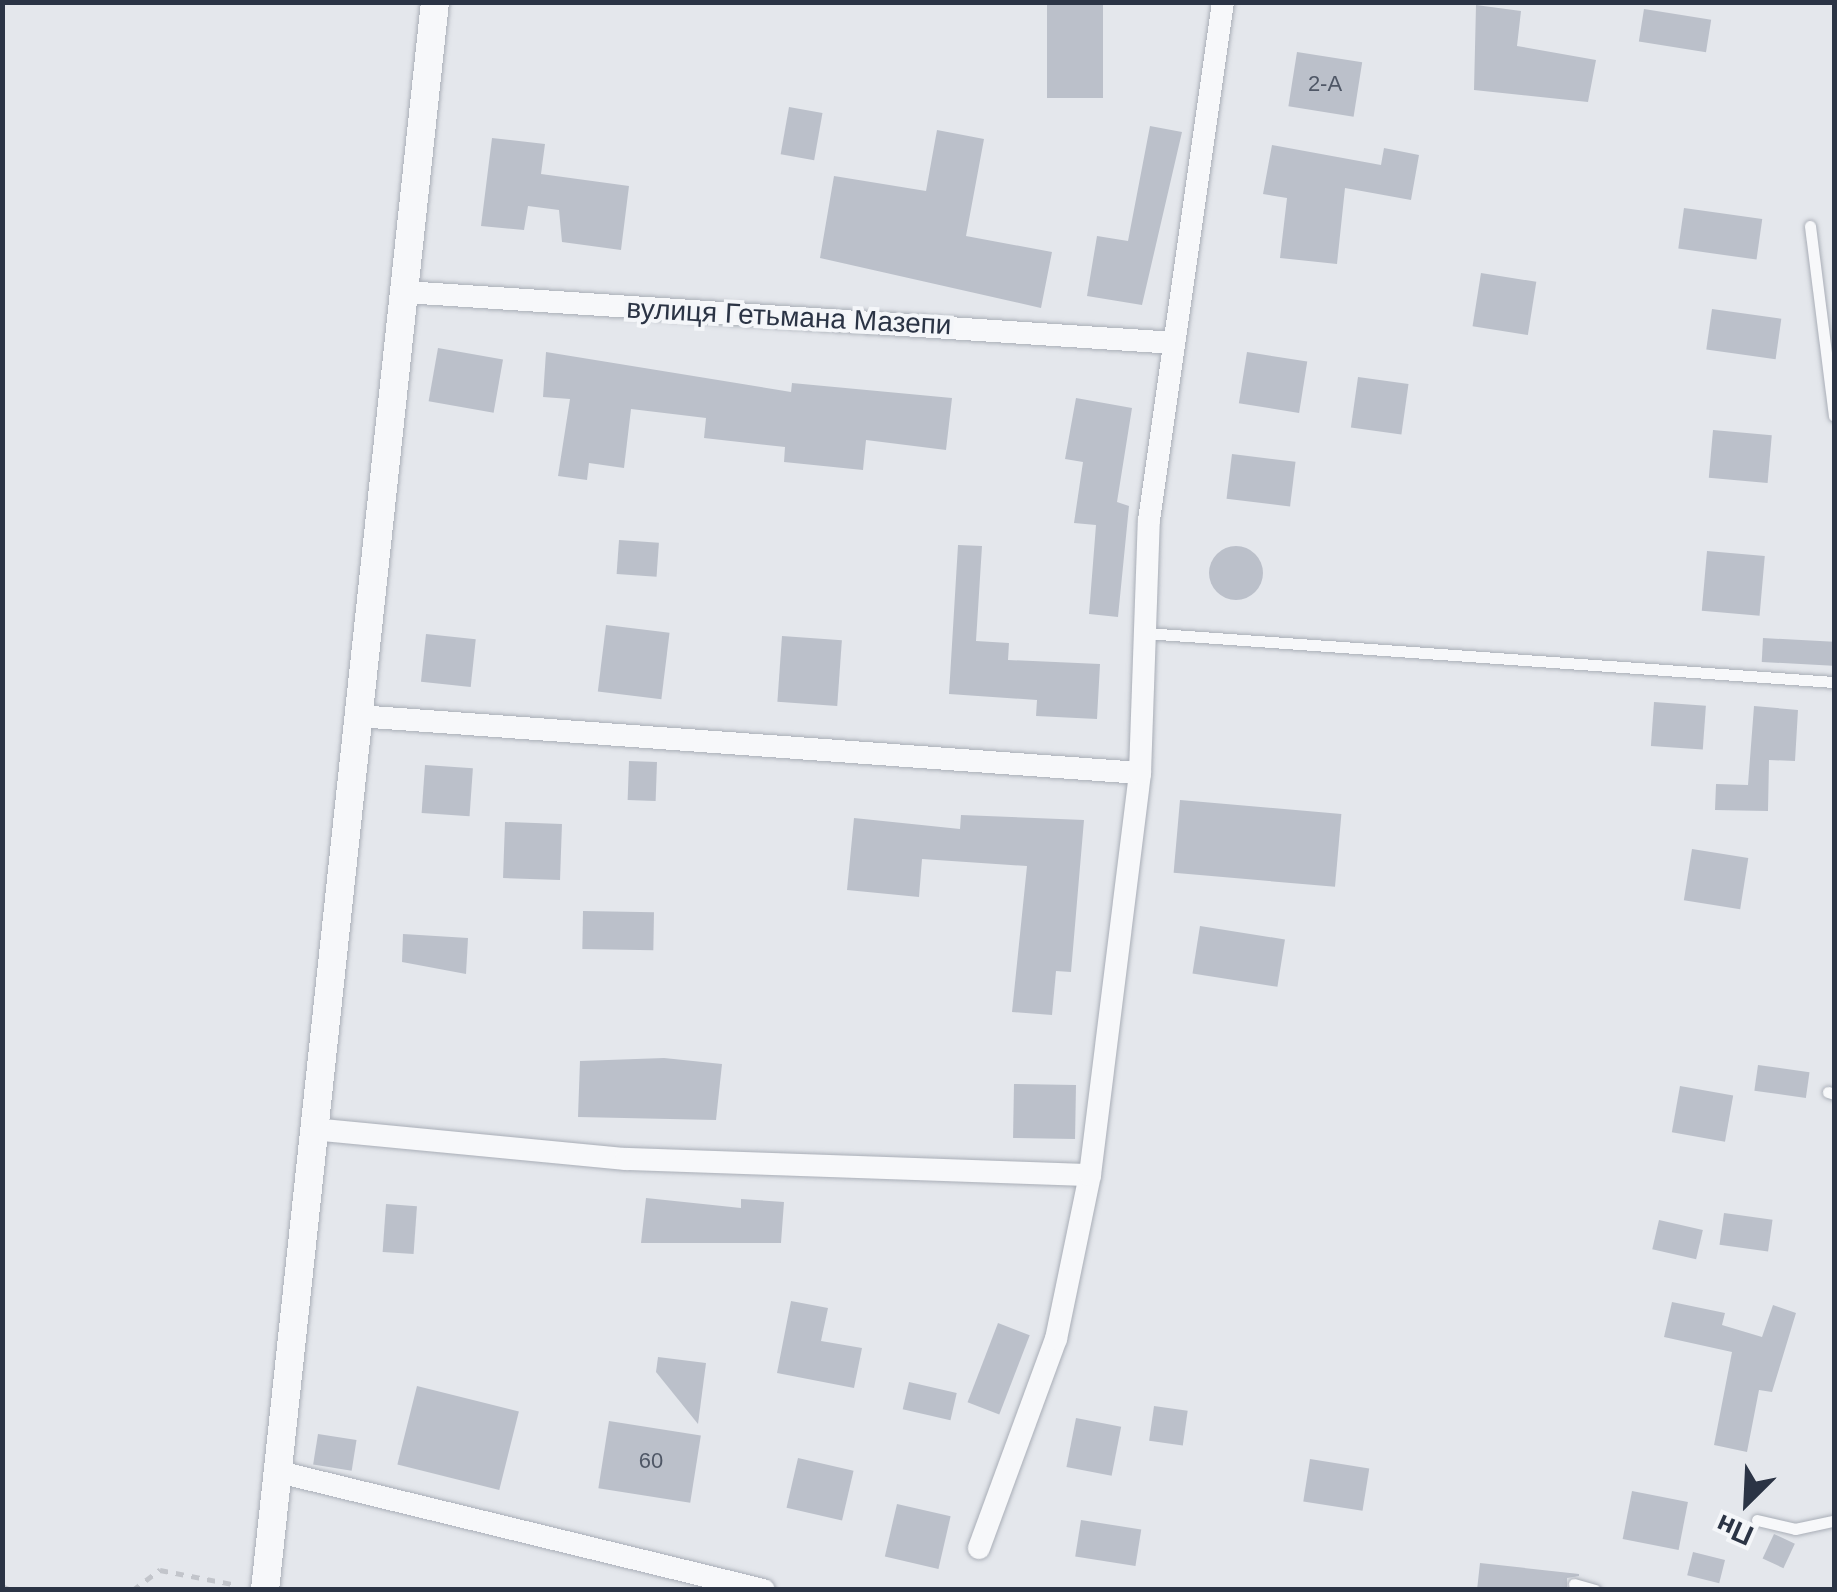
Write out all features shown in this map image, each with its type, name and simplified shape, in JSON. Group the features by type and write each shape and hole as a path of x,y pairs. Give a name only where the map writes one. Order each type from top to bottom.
{"street":[{"path":"254,1588 278,1472 435,2"},
{"path":"979,1548 1046,1373 1090,1175 1140,773 1141,632 1174,342 1224,2"},
{"name":"вулиця Гетьмана Мазепи","path":"404,292 1174,342"},
{"path":"358,716 1140,773"},
{"path":"313,1128 626,1159 1090,1175"},
{"path":"278,1472 764,1590"}],"lane":[{"path":"1810,226 1834,416"},
{"path":"1141,632 1834,682"},
{"path":"1757,1520 1795,1529 1834,1521"},
{"path":"1574,1584 1595,1590"}],"path":[{"path":"133,1590 160,1570 254,1588"},
{"path":"2,1586 11,1590"}],"building":[{"path":"1047,2 1103,2 1103,98 1047,98"},
{"path":"1476,5 1521,11 1517,46 1596,60 1588,102 1474,90"},
{"path":"1644,9 1711,20 1706,52 1639,42"},
{"path":"1297,52 1362,62 1354,117 1288,106"},
{"path":"789,107 822,113 814,160 781,154"},
{"path":"1150,126 1182,132 1142,305 1087,296 1097,236 1128,241"},
{"path":"937,130 984,139 966,236 1052,252 1041,308 820,258 834,176 926,191"},
{"path":"492,138 545,144 541,174 629,186 621,250 562,242 559,210 528,206 524,230 481,226"},
{"path":"1272,145 1381,165 1384,148 1419,155 1411,200 1345,188 1337,264 1280,258 1287,198 1263,194"},
{"path":"1684,208 1762,219 1757,260 1678,249"},
{"path":"1481,273 1536,282 1528,335 1473,326"},
{"path":"1712,309 1781,319 1776,359 1706,350"},
{"path":"438,348 503,359 494,413 429,401"},
{"path":"546,352 791,392 792,383 952,398 946,450 866,440 863,470 784,462 785,447 704,438 706,418 631,409 624,468 589,463 587,480 558,476 570,399 543,397"},
{"path":"1247,352 1307,362 1299,413 1239,403"},
{"path":"1358,377 1409,384 1401,435 1351,428"},
{"path":"1076,398 1132,408 1117,502 1129,506 1118,617 1089,614 1096,525 1074,523 1083,462 1065,459"},
{"path":"1713,430 1772,435 1768,483 1709,478"},
{"path":"1232,454 1296,462 1290,506 1227,499"},
{"path":"619,540 659,543 657,577 617,574"},
{"path":"958,545 982,546 976,641 1009,643 1008,660 1100,664 1097,719 1036,716 1037,700 949,694"},
{"path":"1236,546 1255,554 1263,573 1255,592 1236,600 1217,592 1209,573 1217,554"},
{"path":"1707,551 1765,556 1760,616 1702,611"},
{"path":"606,625 670,633 661,699 598,692"},
{"path":"426,634 476,639 471,687 421,682"},
{"path":"782,636 842,640 837,706 777,702"},
{"path":"1763,638 1834,642 1833,666 1762,662"},
{"path":"1654,702 1706,706 1703,750 1651,746"},
{"path":"1754,706 1798,710 1795,761 1769,760 1768,811 1715,810 1716,784 1748,785"},
{"path":"629,761 657,762 656,801 628,800"},
{"path":"425,765 473,768 470,816 422,813"},
{"path":"1180,800 1341,814 1335,887 1174,873"},
{"path":"961,815 1084,820 1071,972 1056,971 1052,1015 1012,1012 1027,866 922,859 919,897 847,890 854,818 960,829"},
{"path":"505,822 562,824 560,880 503,878"},
{"path":"1692,849 1748,858 1740,909 1684,900"},
{"path":"583,911 654,912 653,950 582,949"},
{"path":"1200,926 1285,939 1277,987 1192,973"},
{"path":"403,934 468,938 466,974 402,962"},
{"path":"664,1058 722,1064 716,1120 578,1117 580,1061"},
{"path":"1758,1065 1809,1072 1806,1098 1754,1091"},
{"path":"1014,1084 1076,1085 1075,1139 1013,1138"},
{"path":"1680,1086 1733,1095 1725,1142 1672,1132"},
{"path":"646,1198 741,1208 741,1199 784,1202 781,1243 641,1243"},
{"path":"386,1204 417,1206 414,1254 383,1252"},
{"path":"1724,1213 1773,1220 1768,1252 1720,1245"},
{"path":"1659,1220 1703,1230 1696,1259 1652,1249"},
{"path":"791,1301 828,1308 821,1341 862,1348 854,1388 777,1373"},
{"path":"1672,1302 1725,1313 1722,1325 1762,1337 1773,1305 1796,1313 1772,1392 1759,1390 1747,1452 1714,1445 1732,1352 1664,1337"},
{"path":"998,1323 1030,1335 999,1415 968,1402"},
{"path":"658,1357 706,1363 698,1424 656,1372"},
{"path":"909,1382 957,1393 950,1420 903,1409"},
{"path":"417,1386 519,1411 499,1490 397,1465"},
{"path":"1154,1406 1188,1411 1183,1445 1149,1441"},
{"path":"1076,1418 1121,1427 1112,1476 1066,1467"},
{"path":"609,1421 701,1436 690,1503 598,1488"},
{"path":"318,1434 357,1440 352,1471 313,1465"},
{"path":"798,1458 854,1471 842,1521 787,1508"},
{"path":"1310,1459 1369,1468 1363,1511 1303,1501"},
{"path":"1632,1491 1688,1502 1679,1550 1623,1539"},
{"path":"897,1504 951,1516 938,1569 885,1557"},
{"path":"1081,1520 1141,1530 1135,1566 1075,1557"},
{"path":"1774,1534 1795,1544 1783,1568 1763,1558"},
{"path":"1693,1552 1725,1560 1719,1583 1687,1575"},
{"path":"1480,1563 1579,1576 1567,1578 1567,1590 1477,1590"}]}
